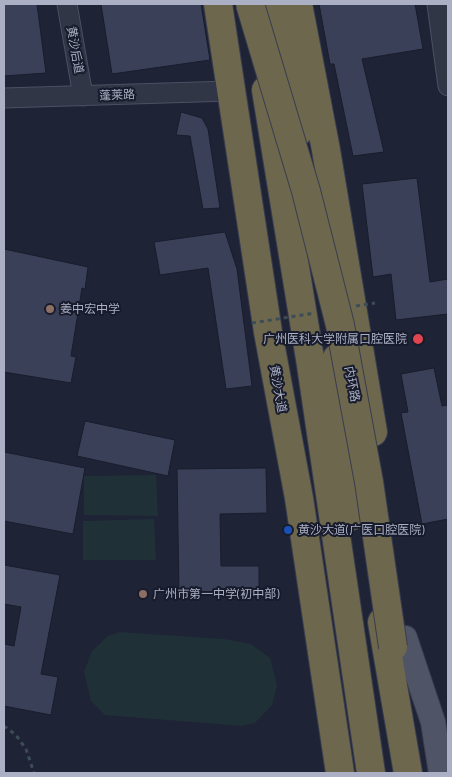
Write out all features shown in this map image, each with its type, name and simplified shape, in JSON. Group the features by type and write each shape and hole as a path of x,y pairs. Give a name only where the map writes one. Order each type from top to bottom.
{"highway":[{"name":"黄沙大道","path":"219,4 230,91 268,332 299,498 340,773"},
{"path":"219,4 235,55 255,144 282,292 327,482"},
{"name":"内环路","path":"250,4 292,247 327,482 361,641 371,773"},
{"name":"内环路","path":"250,4 306,191 344,346 371,491 412,773"},
{"path":"272,4 299,131 337,358 358,469 393,695 408,773"},
{"path":"299,6 299,131"},
{"path":"299,6 326,150 404,638 437,767"},
{"path":"337,358 338,411 361,641 388,773"}],"street":[{"name":"黄沙后道","path":"67,4 83,96"},
{"path":"437,4 448,86"},
{"name":"蓬莱路","path":"4,98 230,91"}],"path":[{"path":"4,726 16,735 26,750 34,773"}],"shaded area":[{"path":"156,475 158,516 84,515 84,476"},
{"path":"154,519 156,560 83,560 83,521"},
{"path":"120,632 224,639 251,644 270,658 277,685 272,705 255,723 242,726 105,715 91,701 84,672 92,651 108,636"}],"building":[{"path":"4,4 37,4 46,73 4,76"},
{"path":"101,4 201,4 210,60 112,74"},
{"path":"319,4 415,4 423,49 362,59 384,152 353,156 334,64 330,64"},
{"path":"181,112 202,118 208,129 220,208 203,209 190,136 176,135"},
{"path":"417,178 430,282 448,279 448,314 396,320 391,274 373,277 362,184"},
{"path":"225,232 237,269 252,386 226,389 208,268 160,275 154,242"},
{"path":"4,249 88,267 85,289 82,288 71,356 76,357 71,383 4,372"},
{"path":"434,368 442,406 448,405 448,519 422,524 401,413 408,412 401,374"},
{"path":"85,421 175,440 168,476 77,456"},
{"path":"4,452 85,468 73,534 4,521"},
{"path":"266,468 267,513 220,514 221,566 259,566 259,593 179,594 177,469"},
{"path":"4,565 60,575 41,674 58,677 51,715 4,706 4,644 14,646 21,607 4,604"}],"place":[{"name":"姜中宏中学","path":"50,309"},
{"name":"广州医科大学附属口腔医院","path":"418,339"},
{"name":"黄沙大道(广医口腔医院)","path":"288,530"},
{"name":"广州市第一中学(初中部)","path":"143,594"}]}
